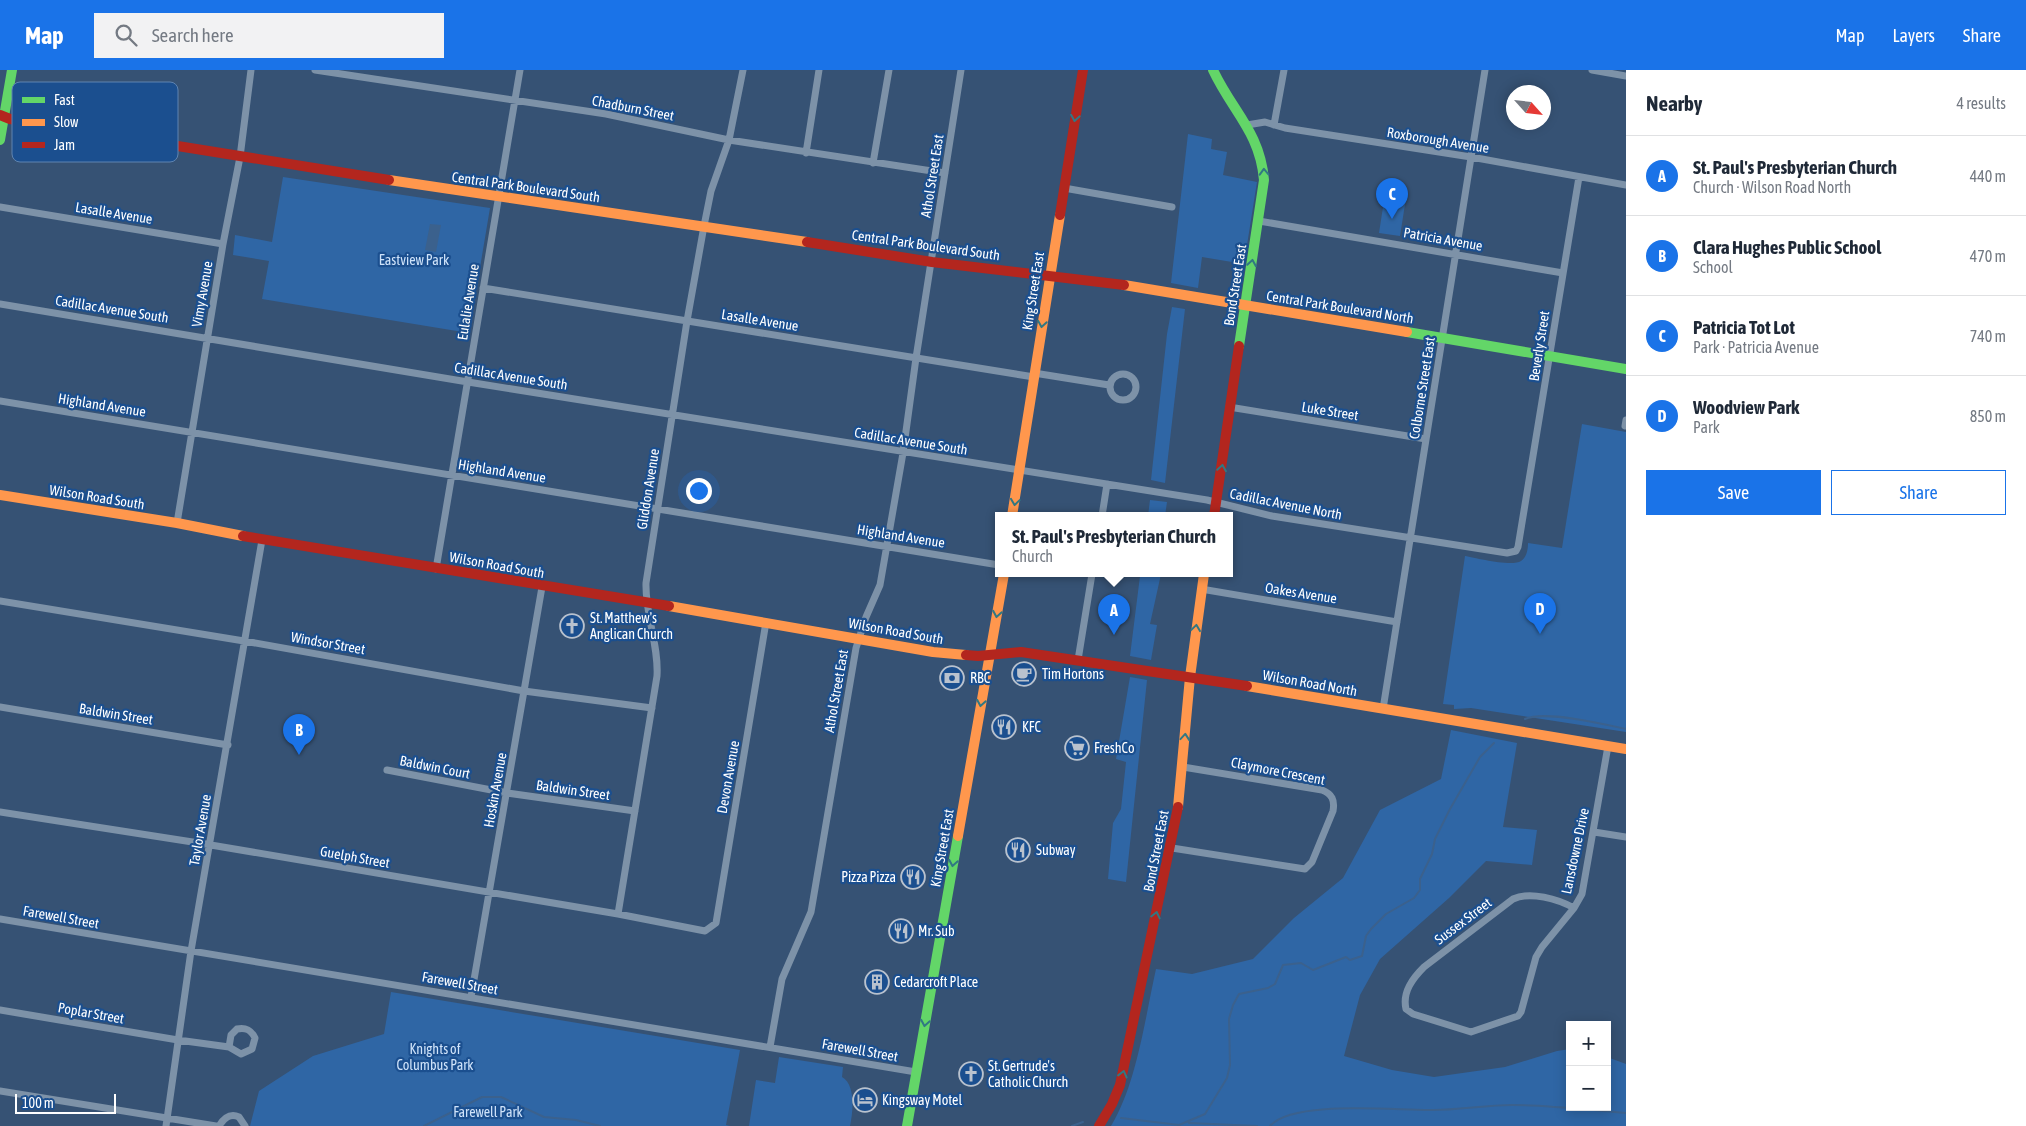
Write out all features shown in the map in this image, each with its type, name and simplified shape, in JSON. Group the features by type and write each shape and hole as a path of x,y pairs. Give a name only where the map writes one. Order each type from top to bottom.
{"main road":[{"path":"0,140 2,116 12,70"},
{"name":"King Street East","path":"1013,512 1083,70"},
{"name":"Bond Street East","path":"1213,70 1260,149 1264,168 1259,221 1229,407 1215,512"},
{"name":"Central Park Boulevard South","path":"178,147 499,198 704,226 932,262 1049,276"},
{"name":"Central Park Boulevard North","path":"1049,276 1109,282 1443,337 1550,357 1626,368"},
{"name":"Wilson Road South","path":"0,495 177,523 262,540 766,622 942,653 990,655"},
{"name":"King Street East","path":"907,1126 1003,577"},
{"name":"Bond Street East","path":"1100,1126 1120,1085 1178,818 1190,677 1203,577"},
{"name":"Wilson Road North","path":"990,655 1021,652 1078,660 1626,749"}],"street":[{"name":"Vimy Avenue","path":"177,523 223,244 240,157 251,70"},
{"name":"Chadburn Street","path":"315,70 606,114 729,140 945,173"},
{"name":"Eulalie Avenue","path":"436,568 520,70"},
{"name":"Gliddon Avenue","path":"618,914 658,664 647,603 646,583 687,321 704,226 711,191 729,140 742,70"},
{"path":"806,153 819,70"},
{"path":"873,162 889,70"},
{"name":"Athol Street East","path":"770,1047 782,978 811,912 859,639 866,617 878,593 887,547 961,70"},
{"path":"1274,125 1284,70"},
{"name":"Colborne Street East","path":"1383,709 1443,337 1454,254 1485,70"},
{"path":"1592,70 1626,76"},
{"name":"Roxborough Avenue","path":"1247,125 1265,122 1285,128 1471,157 1626,185"},
{"name":"Beverly Street","path":"1522,518 1579,177"},
{"path":"1064,188 1172,207"},
{"name":"Lasalle Avenue","path":"0,207 223,244"},
{"name":"Patricia Avenue","path":"1259,221 1563,272"},
{"name":"Lasalle Avenue","path":"483,288 916,358 1109,385"},
{"name":"Cadillac Avenue South","path":"0,304 903,453 1019,470"},
{"name":"Highland Avenue","path":"0,401 995,564"},
{"name":"Luke Street","path":"1229,407 1426,438"},
{"name":"Cadillac Avenue North","path":"1019,470 1216,503 1272,516 1511,552 1516,551 1518,547 1522,518"},
{"path":"1103,512 1107,484"},
{"name":"Taylor Avenue","path":"166,1126 191,951 262,540"},
{"path":"1078,660 1092,577"},
{"name":"Hoskin Avenue","path":"471,997 542,587"},
{"name":"Oakes Avenue","path":"1201,589 1397,622"},
{"name":"Windsor Street","path":"0,601 244,641 524,691 652,708"},
{"name":"Devon Avenue","path":"705,931 716,923 766,622"},
{"name":"Baldwin Street","path":"0,707 228,745"},
{"name":"Lansdowne Drive","path":"1413,1014 1471,1032 1518,1016 1521,1012 1536,957 1574,908 1582,894 1608,746"},
{"name":"Claymore Crescent","path":"1172,848 1305,869 1312,862 1334,811 1332,796 1322,790 1183,767"},
{"name":"Baldwin Court","path":"387,770 507,793"},
{"name":"Baldwin Street","path":"507,793 635,811"},
{"name":"Guelph Street","path":"0,812 209,844 490,894 618,914 705,931"},
{"path":"1594,832 1626,837"},
{"name":"Sussex Street","path":"1413,1014 1406,1009 1404,1003 1406,994 1415,976 1424,967 1513,899 1527,895 1563,902 1574,908"},
{"name":"Farewell Street","path":"0,919 916,1072"},
{"name":"Poplar Street","path":"0,1010 229,1047"},
{"path":"0,1091 218,1126 223,1119 231,1116 239,1117 245,1126"}],"green space":[{"path":"1188,134 1212,139 1211,149 1227,152 1223,175 1257,182 1244,264 1202,257 1198,288 1171,283"},
{"name":"Eastview Park","path":"283,177 490,208 469,333 262,299 269,261 233,255 235,235 272,242"},
{"path":"1385,194 1406,198 1400,236 1379,233"},
{"path":"1172,307 1185,309 1165,483 1151,480 1167,334"},
{"path":"1582,424 1626,432 1626,732 1471,708 1454,709 1454,705 1443,704 1465,556 1494,562 1516,563 1525,557 1528,543 1562,548"},
{"path":"1150,500 1167,502 1166,512 1148,512"},
{"path":"1140,577 1160,577 1150,624 1157,625 1151,660 1130,656"},
{"path":"1130,677 1147,680 1126,882 1108,879 1113,823 1121,809 1126,762 1116,759"},
{"path":"1451,730 1517,743 1503,827 1537,830 1532,865 1486,861 1449,898 1380,959 1360,995 1344,1056 1392,1070 1434,1077 1505,1067 1566,1050 1566,1111 1611,1111 1611,1058 1626,1064 1626,1126 1111,1126 1120,1109 1134,1070 1156,969 1192,974 1253,959 1294,918 1343,878 1380,810 1441,779"},
{"name":"Knights of Columbus Park","path":"391,992 740,1050 726,1125 730,1126 250,1126 259,1091 313,1056 384,1034"},
{"path":"779,1057 843,1067 842,1077 850,1086 852,1099 850,1126 749,1126 756,1080 775,1083"}],"shaded area":[{"path":"430,224 441,225 436,252 425,250"}],"waterway":[{"path":"1525,719 1546,716 1560,717 1626,729"},
{"path":"1121,1118 1179,1125 1205,1114 1227,1078 1230,1065 1229,1019 1239,994 1268,988 1275,984 1283,965 1301,963 1313,970 1346,957 1350,960 1362,956 1366,936 1371,929 1386,914 1414,898 1420,890 1420,879 1432,854 1435,839 1450,809 1480,757 1494,743"},
{"path":"424,1126 482,1097 501,1097 544,1117 576,1120 600,1126"},
{"path":"1270,1126 1282,1118 1300,1112 1347,1108 1433,1110 1526,1105 1626,1113"},
{"path":"1072,1126 1083,1122"},
{"path":"1189,1123 1257,1126"}],"traffic: fast":[{"path":"0,140 12,70"},
{"path":"1213,70 1220,85 1251,135 1257,148 1264,180 1239,346"},
{"path":"1407,332 1626,369"},
{"path":"907,1126 958,836"}],"traffic: slow":[{"path":"389,180 807,242"},
{"path":"1013,512 1060,215"},
{"path":"1124,285 1407,332"},
{"path":"0,495 177,523 243,536"},
{"path":"958,836 1003,577"},
{"path":"1178,807 1190,677 1204,577"},
{"path":"669,606 933,652 966,655"},
{"path":"1247,686 1626,749"}],"traffic: jam":[{"path":"1060,215 1083,70"},
{"path":"0,115 12,119"},
{"path":"178,146 389,180"},
{"path":"807,242 932,262 1124,285"},
{"path":"1215,512 1239,346"},
{"path":"243,536 669,606"},
{"path":"966,655 978,656 1021,652 1247,686"},
{"path":"1099,1126 1112,1104 1120,1085 1178,807"}],"place":[{"name":"Patricia Tot Lot","path":"1392,219"},
{"name":"St. Matthew's Anglican Church","path":"572,626"},
{"name":"Woodview Park","path":"1540,634"},
{"name":"St. Paul's Presbyterian Church","path":"1114,635"},
{"name":"Tim Hortons","path":"1024,674"},
{"name":"RBC","path":"952,678"},
{"name":"KFC","path":"1004,727"},
{"name":"FreshCo","path":"1077,748"},
{"name":"Clara Hughes Public School","path":"299,755"},
{"name":"Subway","path":"1018,850"},
{"name":"Pizza Pizza","path":"913,877"},
{"name":"Mr. Sub","path":"901,931"},
{"name":"Cedarcroft Place","path":"877,982"},
{"name":"St. Gertrude's Catholic Church","path":"971,1074"},
{"name":"Kingsway Motel","path":"865,1100"}],"park label":[{"name":"Farewell Park","path":"488,1112"}]}
